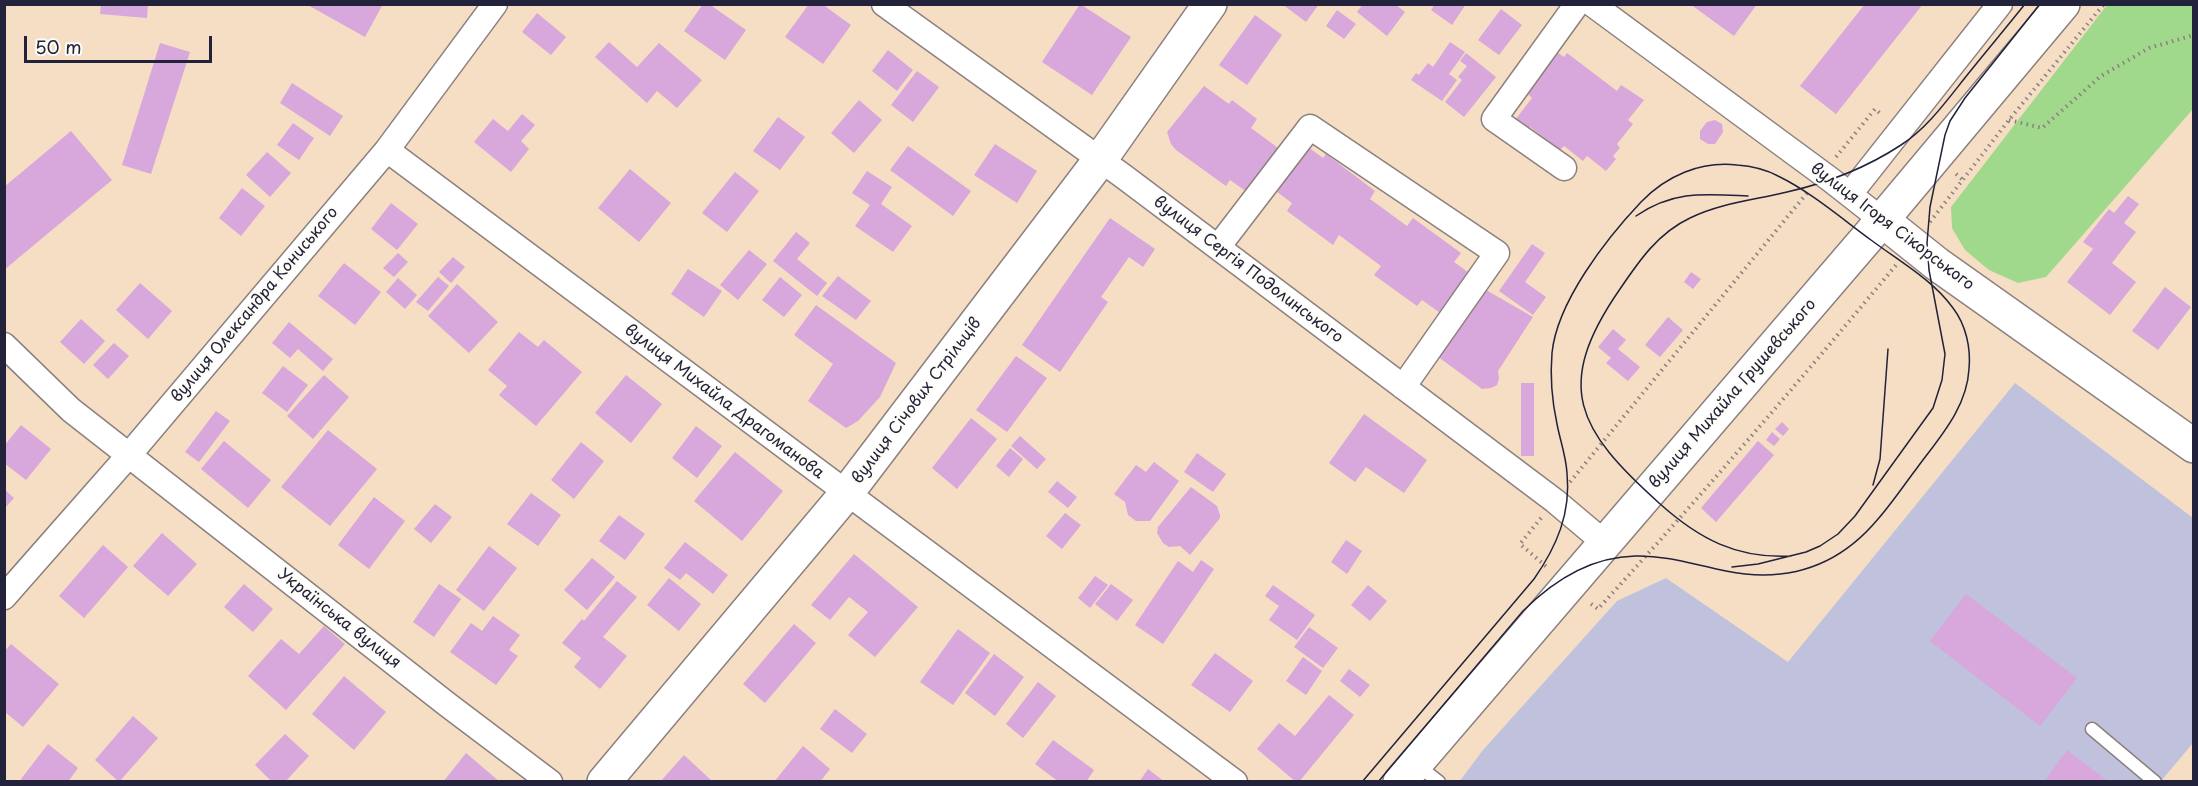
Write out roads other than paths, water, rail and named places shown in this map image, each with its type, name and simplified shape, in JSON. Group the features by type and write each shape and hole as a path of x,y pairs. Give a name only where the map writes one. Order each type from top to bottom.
{"main road":[{"name":"вулиця Січових Стрільців","path":"604,782 846,494 1100,160 1210,4"},
{"name":"вулиця Михайла Грушевського","path":"1418,775 1606,544 2063,4"},
{"name":"вулиця Ігоря Сікорського","path":"1882,220 2193,446"}],"street":[{"name":"вулиця Олександра Кониського","path":"4,597 129,455 387,150 495,4"},
{"name":"вулиця Сергія Подолинського","path":"884,4 1218,247 1555,501 1606,544"},
{"path":"1564,168 1494,119 1577,4"},
{"name":"вулиця Ігоря Сікорського","path":"1592,4 1882,220"},
{"path":"1850,194 2000,4"},
{"path":"1218,247 1310,128 1497,253 1403,387"},
{"name":"вулиця Михайла Драгоманова","path":"387,150 1235,782"},
{"name":"Українська вулиця","path":"4,345 71,410 550,782"}],"lane":[{"path":"2091,729 2155,782"}],"tram line":[{"path":"1791,556 1753,554 1736,550 1704,536 1659,503 1609,453 1593,429 1584,405 1581,381 1586,354 1599,323 1642,258 1668,231 1679,224 1713,209 1831,179 1874,161 1910,139 1935,115 2025,4"},
{"path":"1732,567 1758,564 1806,552 1838,534 1855,516 1933,408 1942,380 1945,354 1929,270 1927,243 1930,207 1945,135 1950,121 1965,98 2040,4"},
{"path":"1362,782 1534,579 1556,542 1561,529 1568,488 1552,389 1552,353 1556,333 1563,313 1585,272 1613,234 1651,193 1684,172 1710,165 1742,165 1768,171 1790,182 1826,206 1915,271 1945,298 1961,322 1968,345 1969,369 1963,397 1943,434 1888,507 1862,536 1846,549 1810,568 1769,575 1726,571 1647,556 1618,557 1573,573 1547,590 1523,611 1378,782"},
{"path":"1636,216 1663,202 1677,198 1704,195 1748,196"},
{"path":"1873,485 1880,459 1888,349"}]}
